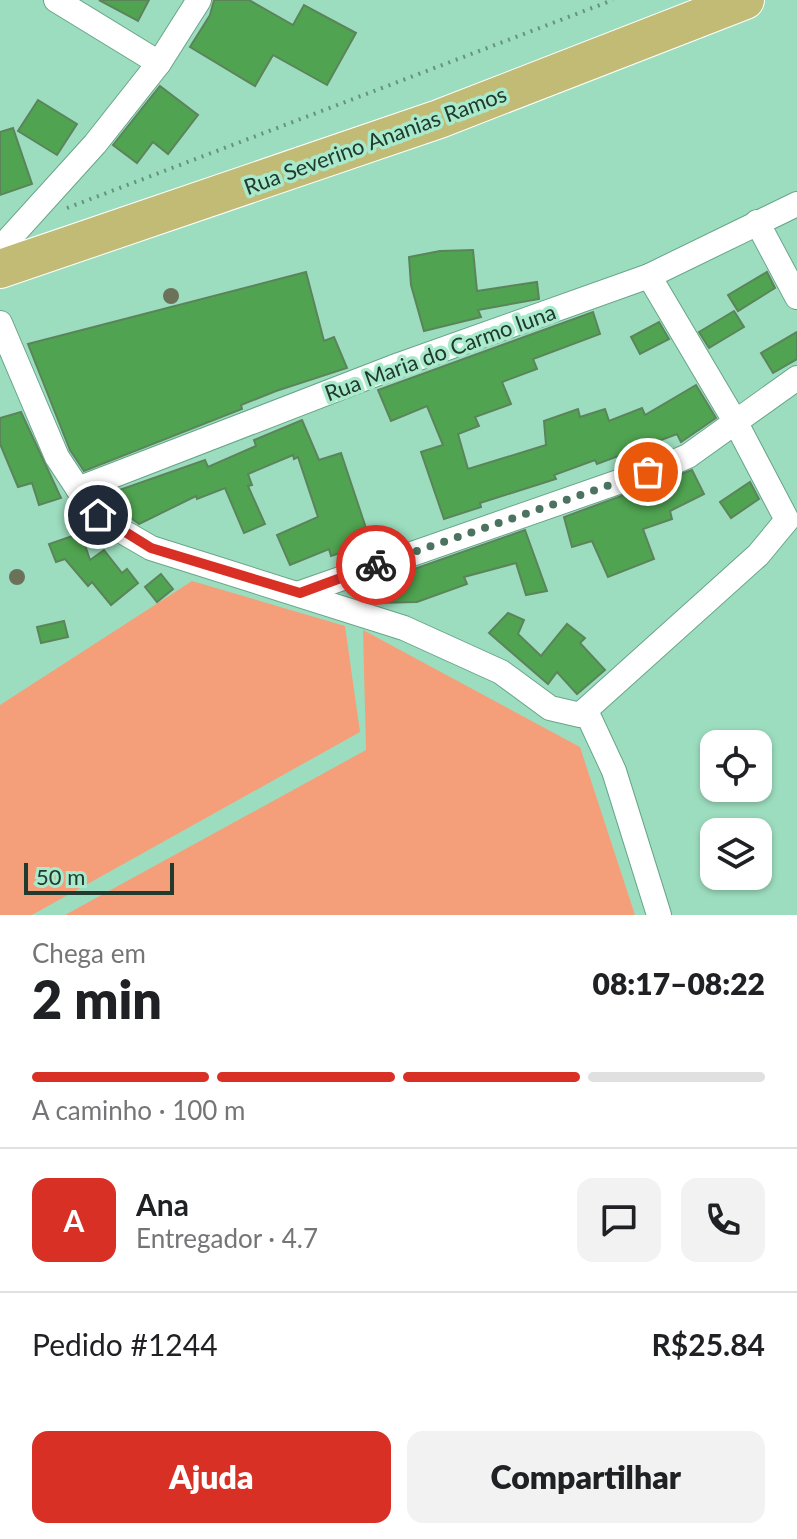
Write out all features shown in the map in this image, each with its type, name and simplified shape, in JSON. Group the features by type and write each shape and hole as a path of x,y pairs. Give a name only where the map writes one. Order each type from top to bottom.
{"main road":[{"name":"Rua Severino Ananias Ramos","path":"0,269 424,124 745,0"}],"street":[{"path":"56,0 159,63"},
{"path":"0,249 95,144 159,63 199,0"},
{"name":"Rua Maria do Carmo luna","path":"78,489 399,365 649,276 797,204"},
{"path":"757,222 797,297"},
{"path":"0,323 57,457 98,515 151,548 404,628 501,672 561,713 580,715 587,713 758,555 792,514 649,276"},
{"path":"300,593 688,456 797,378"},
{"path":"587,713 614,771 659,915"}],"path":[{"path":"63,209 613,0"}],"shaded area":[{"path":"192,581 345,626 360,732 32,915 0,915 0,705"},
{"path":"363,630 580,747 635,915 65,915 366,750"}],"building":[{"path":"99,0 149,0 138,21"},
{"path":"214,0 249,0 293,25 304,5 356,33 327,85 273,55 255,86 190,47 210,15"},
{"path":"160,86 198,115 168,154 153,142 137,163 113,145"},
{"path":"38,100 77,124 57,155 18,131"},
{"path":"13,128 32,184 0,195 0,132"},
{"path":"473,250 477,291 537,282 539,299 478,310 481,317 424,331 411,285 409,257 440,251"},
{"path":"306,272 324,341 334,337 347,368 276,391 241,405 242,409 84,471 70,450 28,344"},
{"path":"767,272 775,288 738,311 728,295"},
{"path":"734,311 744,327 709,348 699,332"},
{"path":"593,312 600,334 533,359 537,369 502,382 511,404 475,417 479,426 458,434 468,469 546,445 544,421 578,409 580,417 605,409 609,421 642,408 645,415 696,385 716,418 681,442 677,434 597,464 595,460 554,475 556,479 480,503 481,507 444,519 421,452 443,445 427,406 391,421 378,390"},
{"path":"659,322 669,339 640,354 631,337"},
{"path":"797,332 797,359 773,373 761,353"},
{"path":"21,412 61,498 39,505 32,483 18,487 0,444 0,418"},
{"path":"302,420 319,460 341,453 371,543 331,556 329,549 290,565 277,535 318,517 298,457 294,459 293,455 248,474 252,485 248,486 265,524 244,533 225,488 197,499 196,496 139,524 102,496 205,460 208,467 256,446 254,440"},
{"path":"692,470 704,494 670,511 672,519 643,529 654,559 608,577 592,541 572,547 564,517"},
{"path":"750,482 759,499 731,518 720,502"},
{"path":"525,530 547,591 526,595 516,563 464,577 467,584 417,602 374,603 363,599 363,587"},
{"path":"81,533 90,560 104,550 122,573 127,569 138,583 111,605 92,582 88,586 65,559 56,562 49,544"},
{"path":"161,574 173,589 157,602 145,587"},
{"path":"508,613 524,620 518,634 541,656 567,624 585,638 580,643 605,670 577,694 557,672 548,684 489,633"},
{"path":"64,621 68,637 41,643 37,627"}],"way so far":[{"path":"376,565 648,472"}],"route":[{"path":"98,515 151,548 300,593 376,565"}]}
